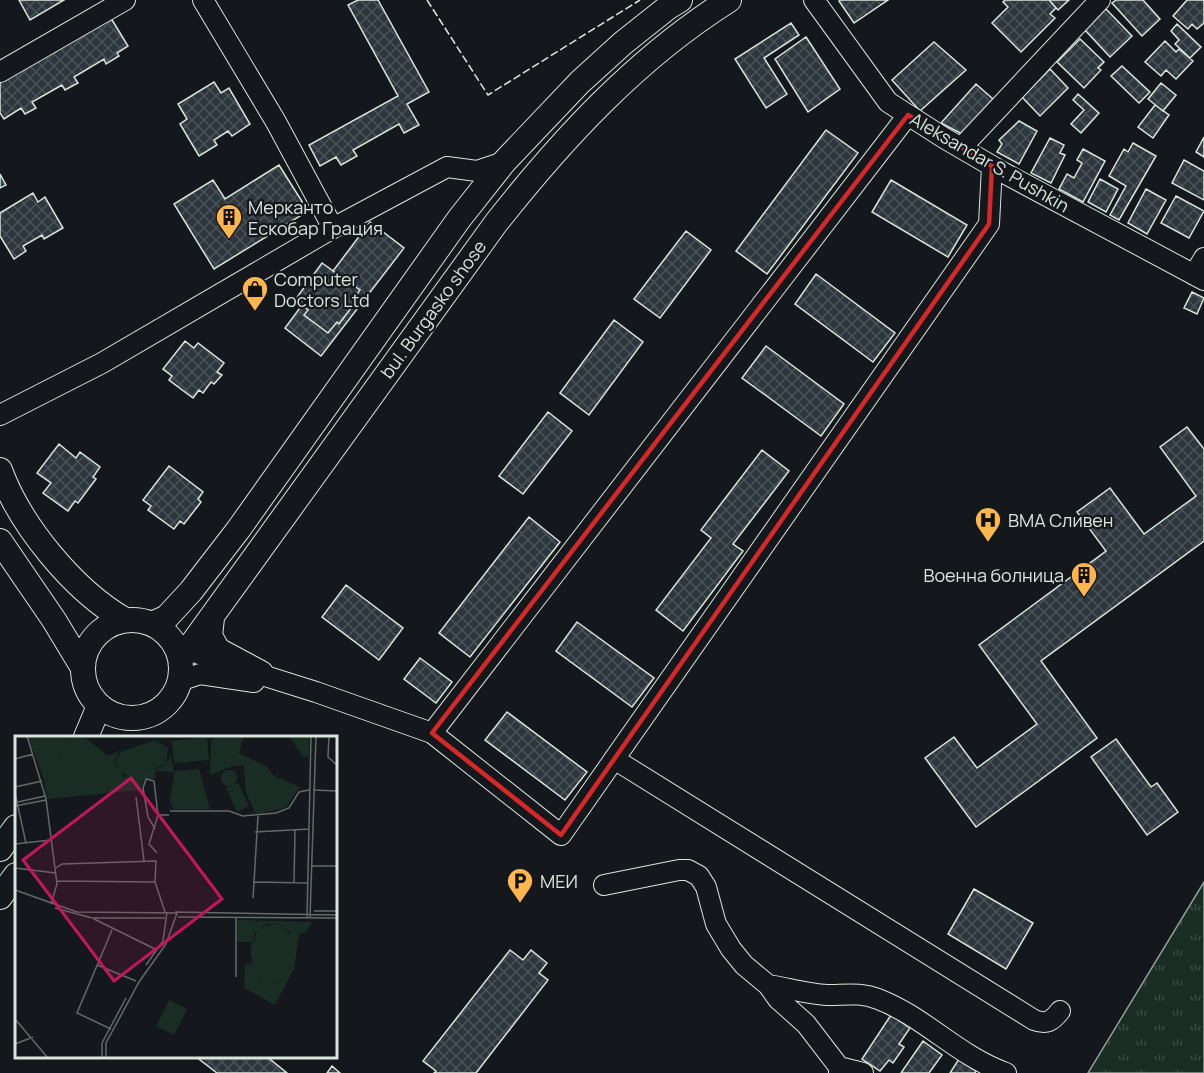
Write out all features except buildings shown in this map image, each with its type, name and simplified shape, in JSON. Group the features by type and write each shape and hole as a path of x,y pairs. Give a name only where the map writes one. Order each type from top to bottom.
{"main road":[{"name":"bul. Burgasko shose","path":"152,624 166,617 179,604 231,539 459,219 504,162 588,74 623,43 680,0"},
{"name":"bul. Burgasko shose","path":"180,658 212,618 496,223 532,177 610,93 697,21 729,0"},
{"path":"0,470 14,500 35,533 60,565 110,611 125,620"},
{"path":"0,541 54,620 83,668"},
{"path":"212,618 210,636 218,650 261,673"},
{"path":"122,736 166,704 174,693 180,658 164,631 140,620 125,620 109,625 94,637 85,653 84,682 99,706 113,714 128,718 144,718"},
{"path":"86,736 99,706"},
{"path":"0,849 15,829"},
{"path":"0,897 15,875"}],"street":[{"path":"0,72 125,0"},
{"path":"203,0 276,122 333,228"},
{"name":"Aleksandar S. Pushkin","path":"814,0 888,102 992,166 1201,271"},
{"path":"961,148 1100,0"},
{"path":"432,733 908,115"},
{"path":"0,415 102,363 333,228 447,167 477,171 504,162"},
{"path":"180,658 212,659 261,673 432,733 561,835 989,224 992,166"},
{"path":"447,167 462,178 466,186 467,203 459,219"},
{"path":"180,658 200,674 316,692"},
{"path":"614,759 1034,1020 1041,1023 1050,1022 1060,1011"},
{"path":"604,885 679,870 688,870 699,876 706,887 716,924 744,965 768,985 778,999 806,1024 839,1070 863,1073"},
{"path":"768,985 825,994 861,994 877,998 920,1020 973,1059 1005,1073"}],"highlighted area":[{"path":"908,115 992,166 989,224 561,835 432,733"}],"green space":[{"path":"1204,882 1204,1073 1088,1073"}],"fence":[{"path":"427,0 488,95 640,0"}],"place":[{"name":"Мерканто Ескобар Грация","path":"229,240"},
{"name":"Computer Doctors Ltd","path":"255,312"},
{"name":"ВМА Сливен","path":"988,543"},
{"name":"Военна болница","path":"1084,598"},
{"name":"МЕИ","path":"520,904"}]}
